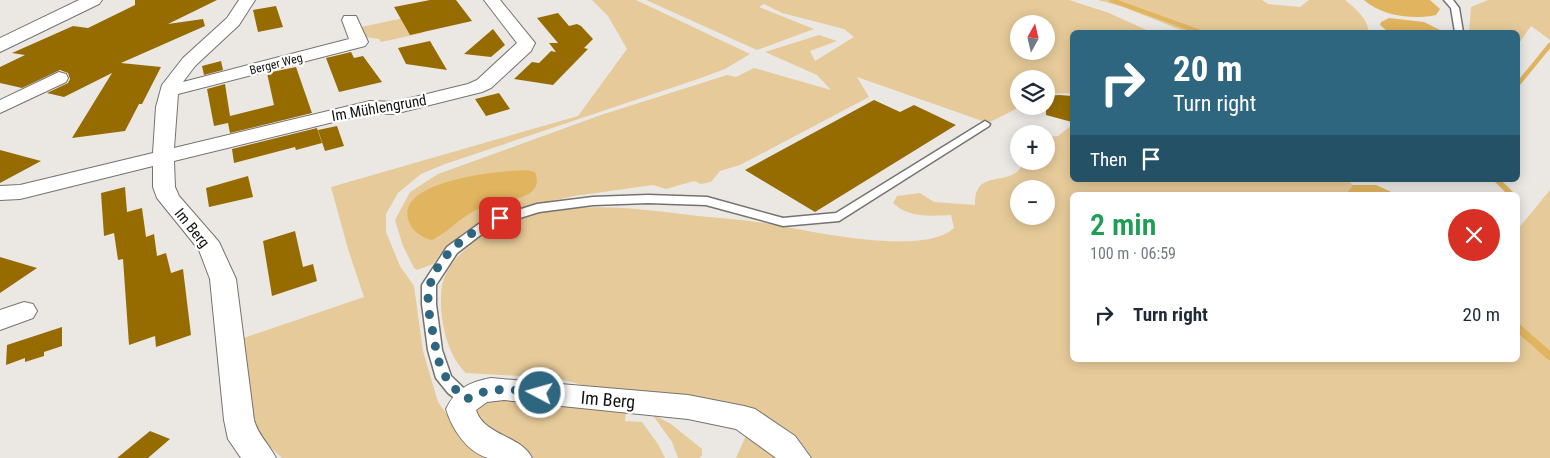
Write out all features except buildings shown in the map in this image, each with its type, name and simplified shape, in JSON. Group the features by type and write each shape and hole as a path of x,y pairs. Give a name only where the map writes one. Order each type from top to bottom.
{"main road":[{"path":"0,46 93,0"}],"street":[{"path":"0,207 10,192 163,157 169,91 176,77 233,20 247,0"},
{"name":"Im Mühlengrund","path":"163,157 370,107 394,108 484,84 525,47 526,43 492,0"},
{"name":"Berger Weg","path":"169,91 359,42 350,20"},
{"path":"0,107 59,78"},
{"name":"Im Berg","path":"163,157 164,187 168,198 210,248 223,279 238,420 244,438 260,458"},
{"name":"Im Berg","path":"467,399 488,389 504,388 688,407 744,418 784,445 796,458"},
{"path":"467,399 461,409 467,425 473,431 516,458"}],"lane":[{"path":"1448,0 1455,8 1459,30"},
{"path":"467,399 453,389 444,378 436,350 429,304 430,285 452,250 487,224 537,208 593,201 648,199 707,201 783,222 839,217 985,124"}],"shaded area":[{"path":"592,0 636,0 750,54 725,69 698,79 445,164 421,174 398,193 386,214 386,232 400,266 414,286 423,351 438,402 460,433 498,458 282,458 263,440 217,347 364,297 348,249 331,187 578,116 627,49 608,16"},
{"path":"646,0 1069,0 1109,13 1147,30 1070,30 1070,93 1055,94 1055,70 1010,70 1010,112 988,123 857,77 869,97 740,165 720,171 711,182 701,184 694,181 666,189 653,185 574,196 506,211 491,216 463,233 440,254 433,264 417,270 414,268 403,246 395,220 410,192 438,174 601,115 727,75 736,77 754,68 831,90 817,75 765,52 819,35 837,41 810,51 815,61 854,37 844,29 782,13 764,4 759,7 814,29 757,50"},
{"path":"1098,0 1262,0 1268,4 1300,7 1309,0 1345,0 1357,10 1369,30 1181,30 1123,7"},
{"path":"1364,0 1430,0 1440,9 1436,15 1408,17 1379,10"},
{"path":"1488,0 1550,0 1550,40 1531,26 1520,42 1520,30 1469,30 1471,7"},
{"path":"413,16 423,33 381,42 379,39 366,37 361,27"},
{"path":"1389,18 1424,22 1440,30 1386,30 1380,25 1381,22"},
{"path":"1070,127 1070,182 1349,182 1353,185 1347,192 1070,192 1070,362 1520,362 1520,227 1550,190 1550,458 806,458 788,439 556,378 466,373 459,366 449,347 443,327 442,287 447,272 456,258 475,241 499,226 526,216 554,210 583,207 613,208 752,221 865,240 918,241 939,236 954,228 951,215 913,214 893,203 897,196 920,193 934,202 975,205 976,192 982,184 1015,173 1018,170 1055,170 1055,136"},
{"path":"526,170 535,172 537,181 535,188 530,193 519,198 480,208 432,240 419,234 409,222 408,208 417,196 432,187 474,176"},
{"path":"1353,185 1376,185 1391,192 1347,192"},
{"path":"491,398 626,409 625,421 642,422 658,444 665,458 534,458 498,438 475,416 479,405"},
{"path":"652,414 671,424 702,449 702,456 699,458 678,458 672,442"},
{"path":"748,431 786,458 736,458"}],"waterway":[{"path":"1111,0 1194,30"},
{"path":"1520,82 1550,45"},
{"path":"1499,182 1509,192"},
{"path":"1520,330 1550,356"}],"route":[{"path":"500,218 474,232 452,250 440,266 430,285 429,304 436,350 444,378 453,389 467,399 478,392 488,389 504,388 540,393"}]}
